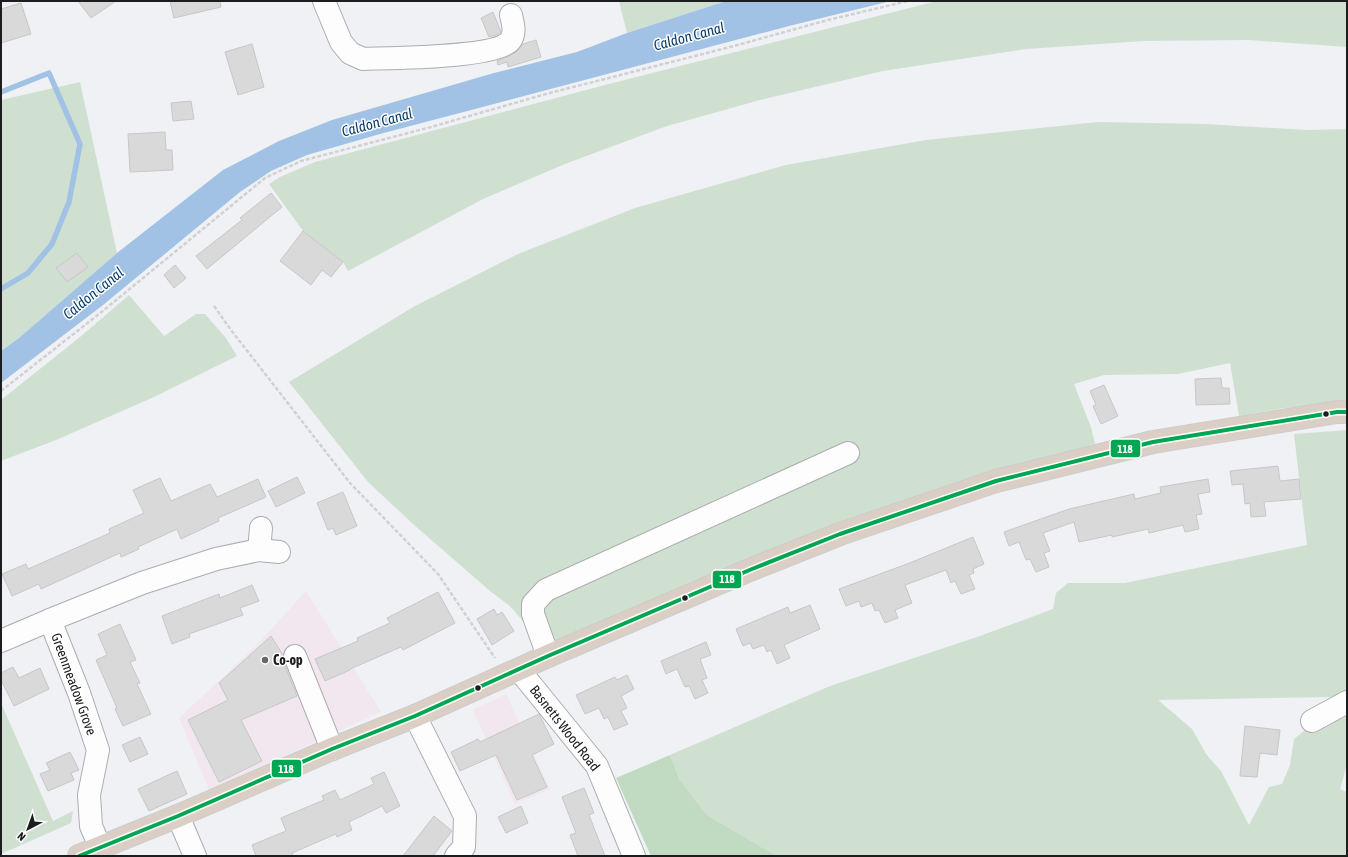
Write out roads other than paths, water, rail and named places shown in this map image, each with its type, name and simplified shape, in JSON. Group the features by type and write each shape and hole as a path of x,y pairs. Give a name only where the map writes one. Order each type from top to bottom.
{"highway":[{"path":"79,856 178,816 332,749 416,716 548,656 752,569 847,531 996,481 1153,442 1337,412 1347,412"}],"street":[{"path":"324,1 341,42 350,53 363,60 453,55 498,49 505,45 512,36 514,30 511,14"},
{"path":"548,656 533,614 533,604 546,590 848,453"},
{"name":"Greenmeadow Grove","path":"100,847 91,826 88,795 98,750 79,693 50,620 142,583 216,559 269,551 260,528"},
{"path":"1,641 50,620"},
{"path":"296,656 332,749"},
{"name":"Basnetts Wood Road","path":"513,672 597,766 634,856"},
{"path":"1312,721 1347,702"},
{"path":"416,716 465,816 464,847 456,856"},
{"path":"178,816 195,856"}],"water":[{"name":"Caldon Canal","path":"726,1 891,1 789,26 380,134 307,155 271,171 240,192 103,305 1,383 1,351 19,338 117,253 223,170 279,141 332,120 494,73 577,52 627,33"}],"waterway":[{"path":"1,92 49,73 80,144 69,202 52,244 28,273 1,289"}],"place":[{"name":"Co-op","path":"265,660"}]}
